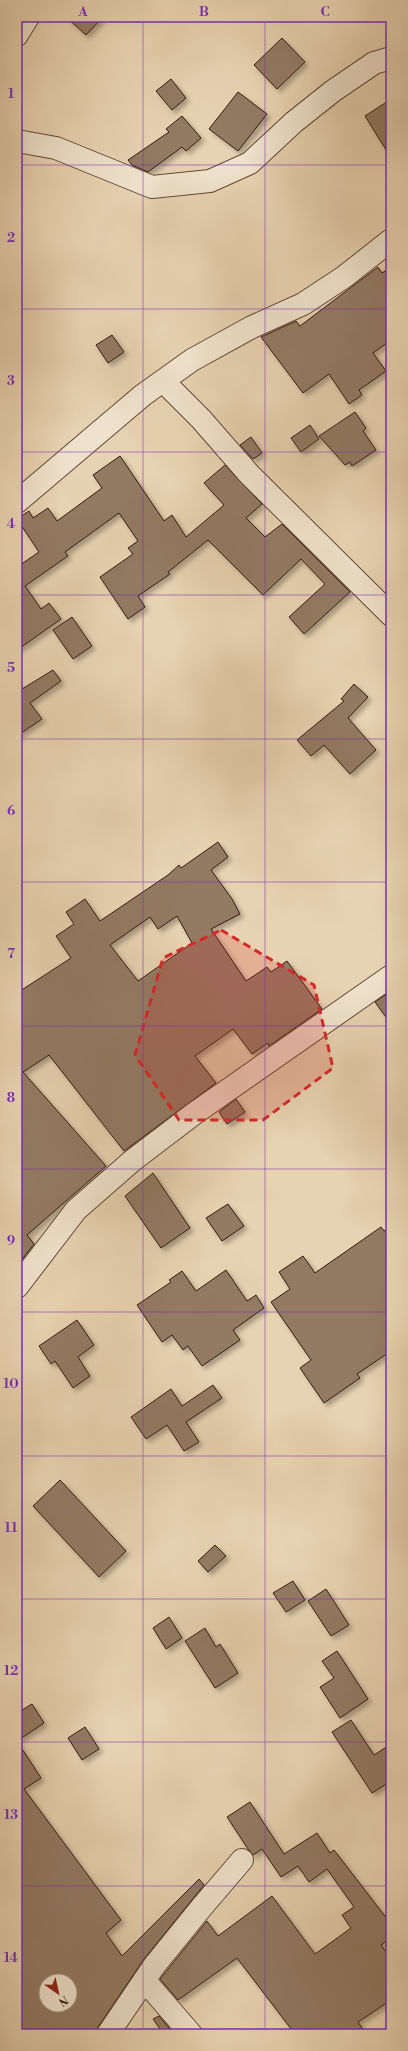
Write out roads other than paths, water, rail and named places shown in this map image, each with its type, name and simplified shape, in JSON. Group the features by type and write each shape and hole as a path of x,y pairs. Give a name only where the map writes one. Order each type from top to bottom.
{"street":[{"path":"17,35 28,17"},
{"path":"17,140 56,148 152,187 210,181 250,163 294,122 333,91 374,63 391,58"},
{"path":"17,502 143,395 192,360 252,327 303,304 344,277 391,240"},
{"path":"163,381 201,419 249,474 391,615"},
{"path":"17,1287 76,1210 132,1161 195,1113 391,976"},
{"path":"108,2034 154,1966 242,1860"},
{"path":"145,1981 191,2034"}]}
